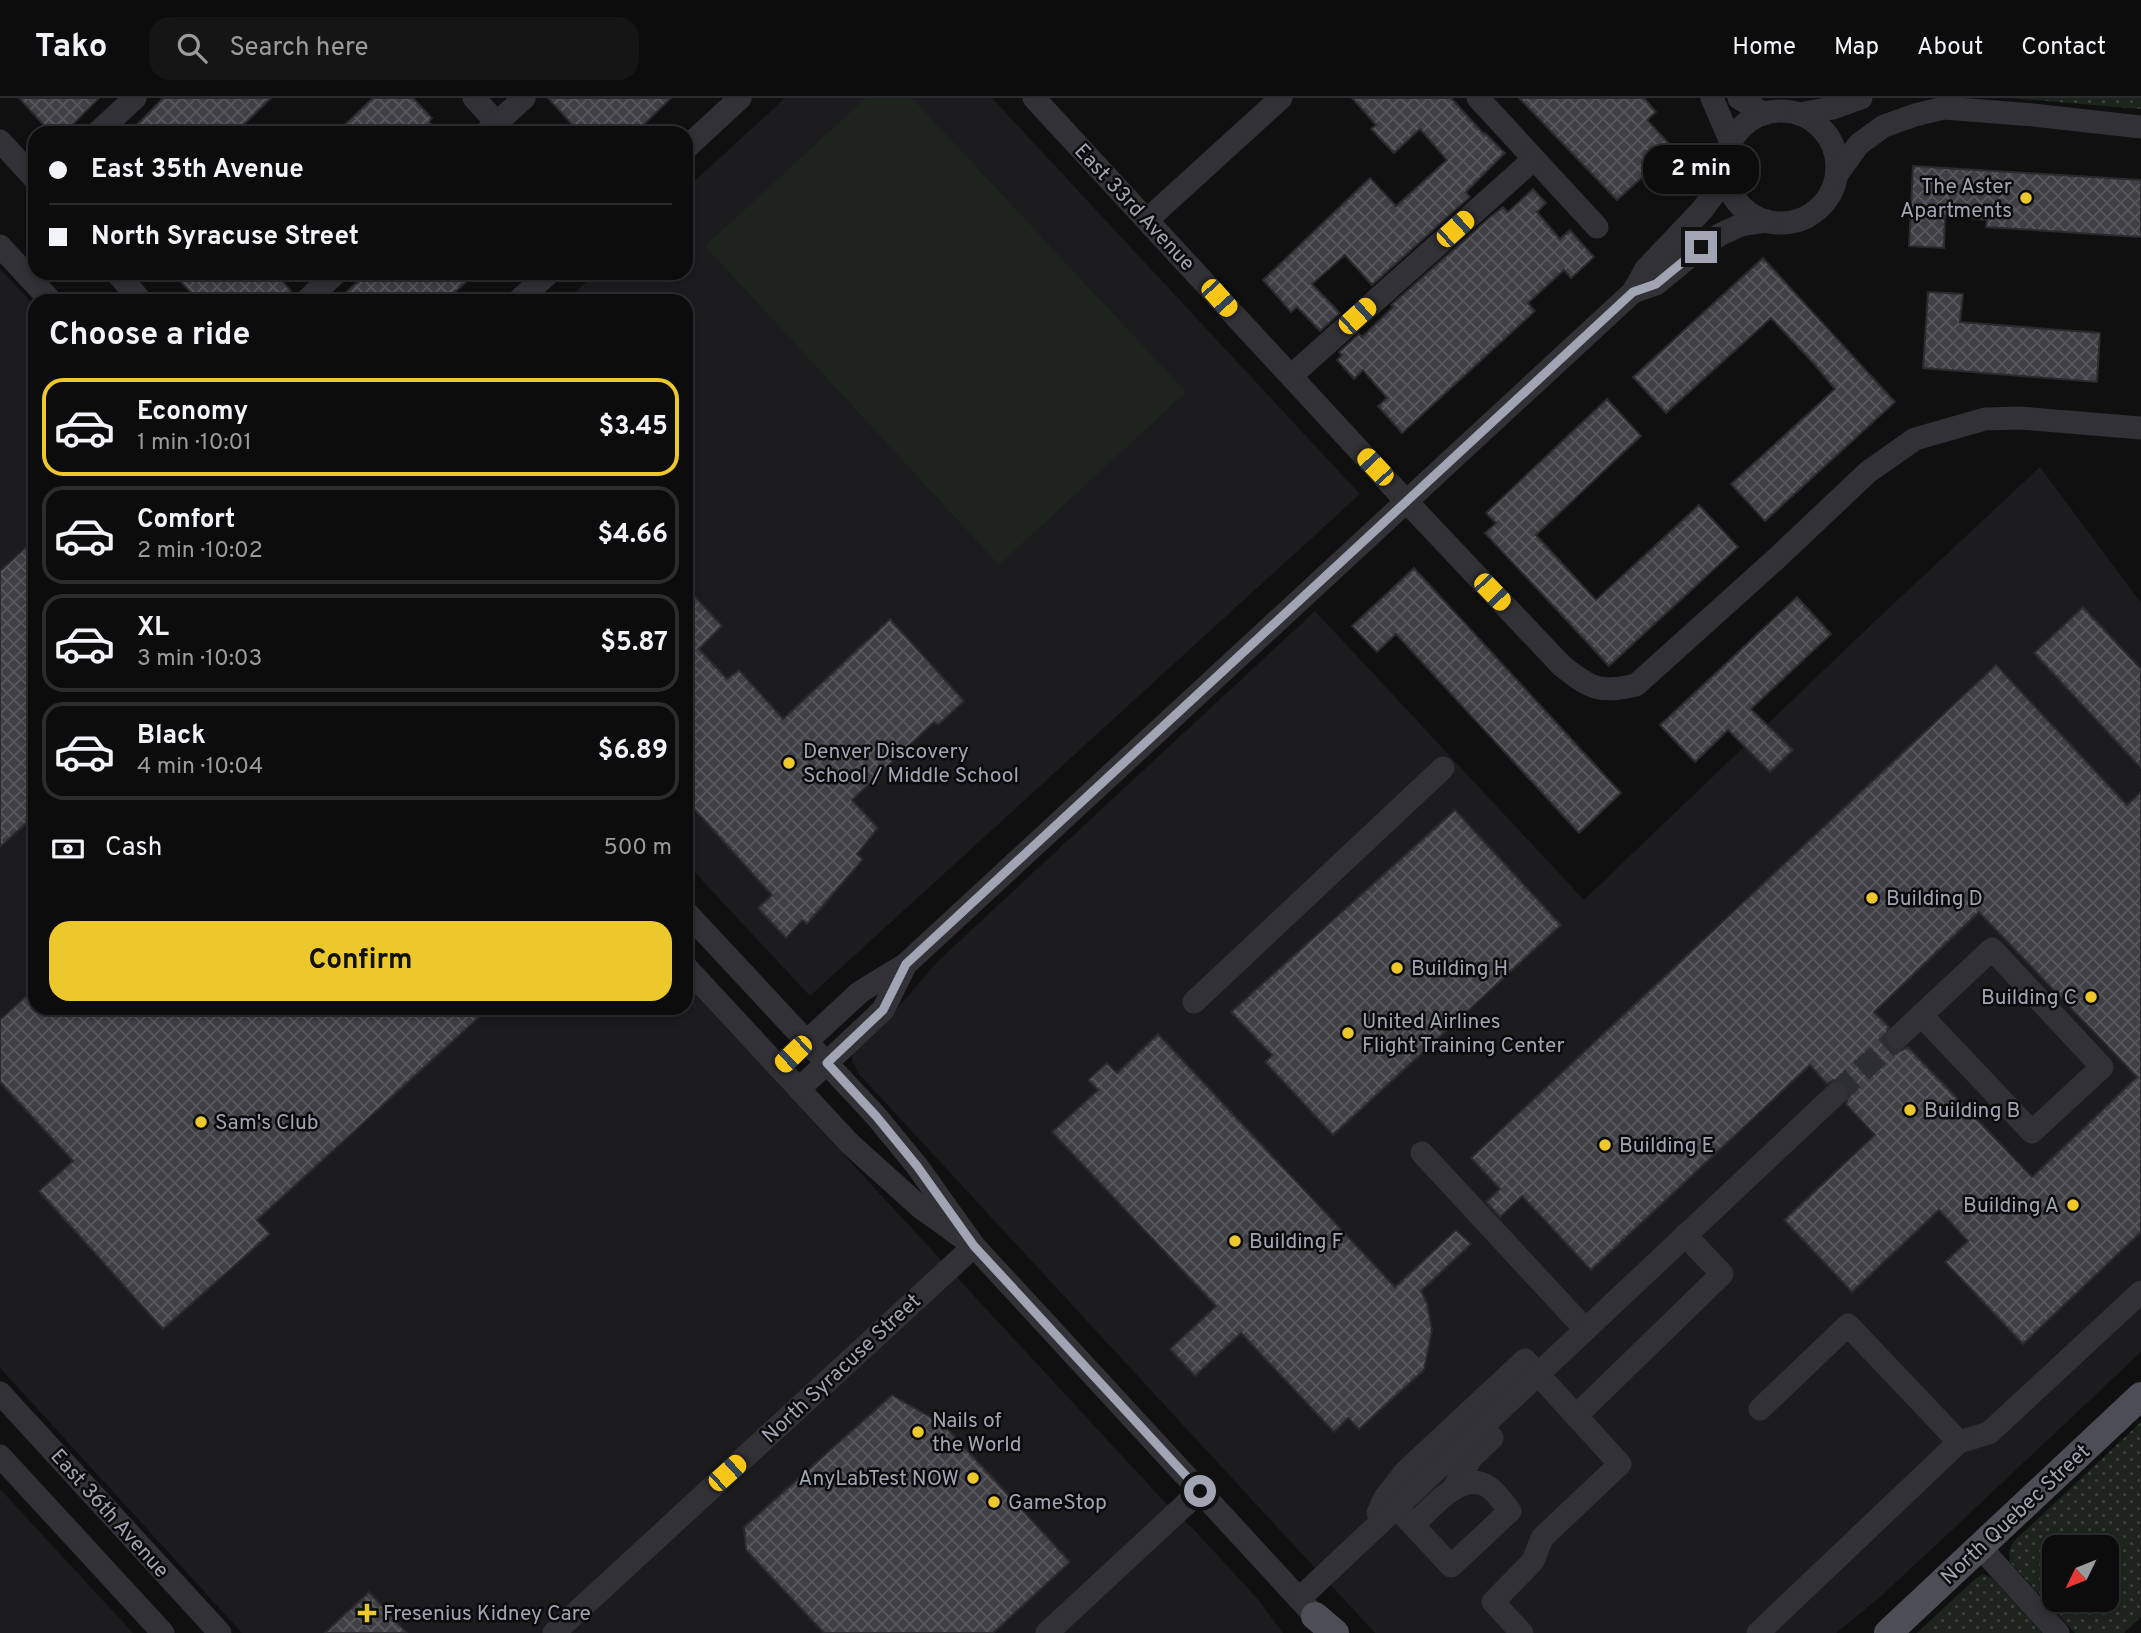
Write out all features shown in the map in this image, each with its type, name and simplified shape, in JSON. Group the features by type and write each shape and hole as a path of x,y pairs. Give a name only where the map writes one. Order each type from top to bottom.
{"main road":[{"name":"North Quebec Street","path":"1888,1633 2141,1396"}],"street":[{"path":"105,126 135,98"},
{"path":"474,98 493,126"},
{"path":"500,126 524,98"},
{"path":"693,142 740,98"},
{"name":"East 33rd Avenue","path":"1034,98 1406,501 1562,666 1585,684 1612,691 1636,685 1868,472 1914,439 1985,419 2020,418 2141,428"},
{"path":"1147,220 1281,98"},
{"path":"1478,98 1597,227"},
{"path":"1712,98 1731,142"},
{"path":"1740,98 1764,114"},
{"path":"1799,114 1833,108 1861,98"},
{"path":"1633,292 1656,284 1701,247 1741,225 1767,221 1786,223 1812,213 1831,192 1837,174 1859,144 1884,126 1915,115 1944,108 2141,127"},
{"path":"779,1068 860,992 906,964 1633,292 1646,269 1714,194 1725,168 1731,142 1748,122 1764,114 1781,111 1799,114 1816,123 1828,137 1836,155 1837,174"},
{"path":"0,141 28,171"},
{"path":"1291,376 1534,159"},
{"path":"1725,168 1728,186 1737,201 1751,214 1767,221"},
{"path":"0,246 28,276"},
{"path":"32,280 45,294"},
{"path":"123,280 135,294"},
{"path":"314,294 328,280"},
{"path":"525,294 541,280"},
{"path":"1194,1002 1443,768"},
{"path":"693,919 876,1116 917,1166 974,1246 1320,1620 1369,1532 1384,1499 1405,1472 1536,1373"},
{"path":"1898,1037 1921,1015 1992,949 2102,1067 2032,1132 1921,1015"},
{"path":"799,1089 883,1010 906,964"},
{"path":"693,975 849,1143 920,1207 974,1246"},
{"path":"1369,1532 1836,1094"},
{"path":"1422,1153 1585,1329"},
{"path":"1576,1416 1722,1274 1685,1235"},
{"name":"North Syracuse Street","path":"554,1633 974,1246"},
{"path":"1758,1633 1959,1442 1989,1433 2141,1292"},
{"path":"1760,1409 1848,1325 1959,1442"},
{"path":"1522,1633 1493,1602 1533,1561 1542,1538 1620,1464 1536,1373"},
{"path":"1413,1525 1454,1487 1471,1458 1536,1373"},
{"name":"East 36th Avenue","path":"0,1393 220,1633"},
{"name":"East 36th Avenue","path":"0,1456 163,1633"},
{"path":"1396,1507 1451,1566 1510,1511 1487,1485 1472,1483 1454,1487"},
{"path":"1047,1633 1200,1491"},
{"path":"1980,1547 2057,1633"}],"shaded area":[{"path":"785,98 992,98 1360,494 810,996 693,871 693,294 574,294 588,280 693,280 693,183"},
{"path":"866,98 912,98 1186,392 999,565 705,246"},
{"path":"2011,98 2141,98 2141,109"},
{"path":"0,269 28,299 28,1015 693,1015 693,992 1161,1498 1256,1597 1283,1633 242,1633 0,1368"},
{"name":"United Airlines Flight Training Center","path":"2040,467 2141,603 2141,1352 1879,1598 1836,1633 1375,1633 859,1074 852,1061 852,1053 857,1045 903,1002 938,961 1315,611 1584,900"},
{"path":"2141,1422 2141,1617 2124,1633 2075,1633 2056,1612 2119,1612 2119,1535 2042,1535 2042,1597 2010,1562 2009,1551 2013,1542"},
{"path":"0,1489 133,1633 0,1633"},
{"path":"1983,1574 1992,1578 2042,1633 1917,1633 1976,1578"}],"building":[{"path":"19,98 99,98 71,126 45,126"},
{"path":"163,98 271,98 242,126 136,126"},
{"path":"373,98 413,98 432,118 429,122 433,126 343,126"},
{"path":"548,98 671,98 642,126 574,126"},
{"path":"1352,98 1451,98 1505,153 1466,192 1470,197 1372,285 1345,255 1312,284 1340,313 1320,331 1297,307 1291,312 1263,280 1370,178 1396,206 1447,160 1420,129 1394,153 1371,129 1376,125"},
{"path":"1519,98 1644,98 1656,112 1647,120 1674,149 1617,200"},
{"name":"The Aster Apartments","path":"1913,166 2141,180 2141,237 1986,227 1987,220 1945,216 1944,248 1909,246"},
{"path":"1533,189 1546,203 1537,212 1560,239 1570,230 1594,257 1571,278 1564,270 1528,303 1535,311 1402,433 1378,406 1387,398 1363,370 1354,379 1337,360 1342,355 1339,352 1359,334 1362,337 1393,307 1391,305 1489,218 1503,207 1508,212"},
{"path":"1763,258 1895,402 1765,521 1731,484 1835,389 1814,364 1771,318 1666,413 1633,377"},
{"path":"281,280 291,291 288,294 192,294 181,282"},
{"path":"360,280 468,280 453,294 344,294"},
{"path":"1928,292 1963,294 1960,322 2100,333 2097,382 1923,368"},
{"path":"1607,399 1641,436 1536,535 1596,600 1699,505 1738,547 1609,666 1485,533 1496,523 1486,513"},
{"path":"28,545 28,821 0,847 0,571"},
{"path":"1414,568 1621,793 1579,833 1396,634 1377,652 1352,626"},
{"name":"Denver Discovery School / Middle School","path":"693,595 722,626 699,649 727,679 739,670 783,719 890,619 964,701 938,725 934,722 852,800 878,828 857,854 863,859 807,924 802,920 786,938 758,908 772,895 693,808"},
{"path":"1797,597 1831,634 1751,709 1793,750 1770,772 1728,730 1695,762 1660,725"},
{"path":"2083,607 2141,669 2141,768 2034,653"},
{"path":"1996,665 2127,805 2141,792 2141,1232 2023,1344 1945,1262 1968,1241 1939,1210 1852,1292 1784,1220 1875,1135 1846,1104 1850,1091 1846,1084 1833,1080 1827,1084 1810,1065 1591,1270 1522,1196 1500,1217 1486,1202 1500,1189 1471,1158","holes":["1979,912 2137,1077 2032,1177 1908,1047 1900,1051 1888,1047 1884,1040 1889,1027 1874,1012"]},
{"name":"United Airlines Flight Training Center","path":"1455,810 1561,925 1333,1135 1265,1062 1272,1055 1231,1012"},
{"name":"Sam's Club","path":"28,994 28,1015 481,1015 257,1220 270,1234 163,1329 39,1191 73,1161 0,1082 0,1020"},
{"name":"Building F","path":"1158,1034 1395,1287 1456,1230 1471,1244 1421,1291 1427,1303 1432,1330 1424,1370 1359,1429 1348,1418 1334,1432 1241,1333 1195,1376 1170,1349 1216,1306 1052,1132 1098,1090 1088,1080 1107,1063 1117,1073"},
{"path":"892,1395 944,1425 1070,1562 993,1633 824,1633 746,1550 744,1527"},
{"name":"Fresenius Kidney Care","path":"369,1592 407,1633 325,1633"}],"tunnel":[{"path":"1836,1094 1898,1037"}],"place":[{"name":"The Aster Apartments","path":"2026,198"},
{"name":"Denver Discovery School / Middle School","path":"789,763"},
{"name":"Building D","path":"1872,898"},
{"name":"Building H","path":"1397,968"},
{"name":"Building C","path":"2091,997"},
{"name":"United Airlines Flight Training Center","path":"1348,1033"},
{"name":"Building B","path":"1910,1110"},
{"name":"Sam's Club","path":"201,1122"},
{"name":"Building E","path":"1605,1145"},
{"name":"Building A","path":"2073,1205"},
{"name":"Building F","path":"1235,1241"},
{"name":"Nails of the World","path":"918,1432"},
{"name":"AnyLabTest NOW","path":"973,1478"},
{"name":"GameStop","path":"994,1502"},
{"name":"Fresenius Kidney Care","path":"367,1613"}],"route":[{"path":"1200,1491 974,1246 917,1166 827,1063 883,1010 906,964 1042,837 1633,292 1656,284 1701,247"}]}
